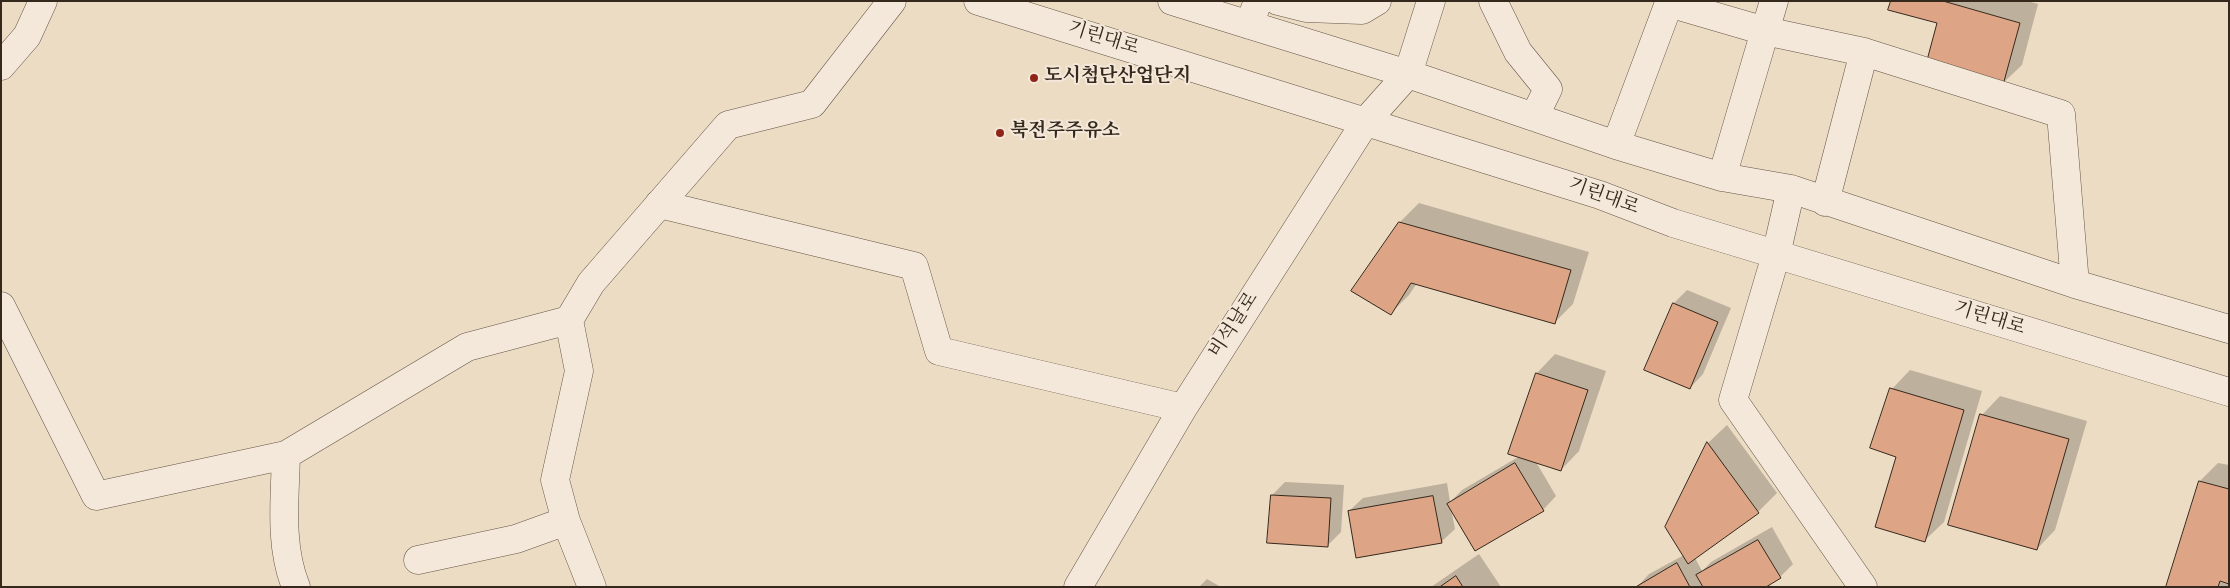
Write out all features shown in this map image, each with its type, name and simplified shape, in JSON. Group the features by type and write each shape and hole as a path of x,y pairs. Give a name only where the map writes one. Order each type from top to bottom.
{"street":[{"path":"1,66 27,36 43,1"},
{"path":"592,587 566,521 555,480 579,371 569,320 591,283 728,125 812,104 892,1"},
{"name":"기린대로","path":"978,1 1600,195 1672,223 2229,392"},
{"path":"1172,1 1253,13 1408,74 1616,146 1722,177 1791,189 1825,202 2075,284 2229,329"},
{"path":"1278,1 1306,8 1362,10 1377,1"},
{"path":"1408,74 1431,1"},
{"path":"1493,1 1518,52 1548,89 1534,117"},
{"path":"1722,177 1774,1"},
{"path":"1616,146 1666,2 1765,31 1864,52 2061,114 2075,284"},
{"path":"1825,202 1864,52"},
{"name":"비석날로","path":"1078,587 1183,408 1366,122 1408,74"},
{"path":"1791,189 1776,255 1733,400 1863,587"},
{"path":"659,204 914,266 939,351 1183,408"},
{"path":"1,306 96,496 286,455 467,347 569,320"},
{"path":"286,455 284,541 290,572 296,587"},
{"path":"418,560 508,541 566,521"}],"building":[{"path":"1891,1 1943,1 2020,23 2003,85 1926,64 1937,23 1888,10"},
{"path":"1399,222 1571,270 1555,324 1411,283 1391,315 1351,291"},
{"path":"1673,303 1718,322 1690,389 1644,370"},
{"path":"1536,373 1588,390 1561,471 1508,454"},
{"path":"1890,388 1964,410 1925,542 1875,527 1896,457 1870,448"},
{"path":"1980,414 2069,439 2037,550 1948,525"},
{"path":"1707,442 1759,513 1688,564 1665,527"},
{"path":"1515,463 1544,511 1475,551 1447,504"},
{"path":"2199,481 2229,489 2229,584 2220,581 2218,587 2166,587"},
{"path":"1271,495 1331,498 1328,547 1267,543"},
{"path":"1433,496 1442,543 1356,558 1348,511"},
{"path":"1758,540 1781,578 1766,587 1703,587 1696,575"},
{"path":"1677,563 1690,587 1636,587"},
{"path":"1456,576 1463,587 1440,587"}],"place":[{"name":"도시첨단산업단지","path":"1034,78"},
{"name":"북전주주유소","path":"1000,133"}]}
